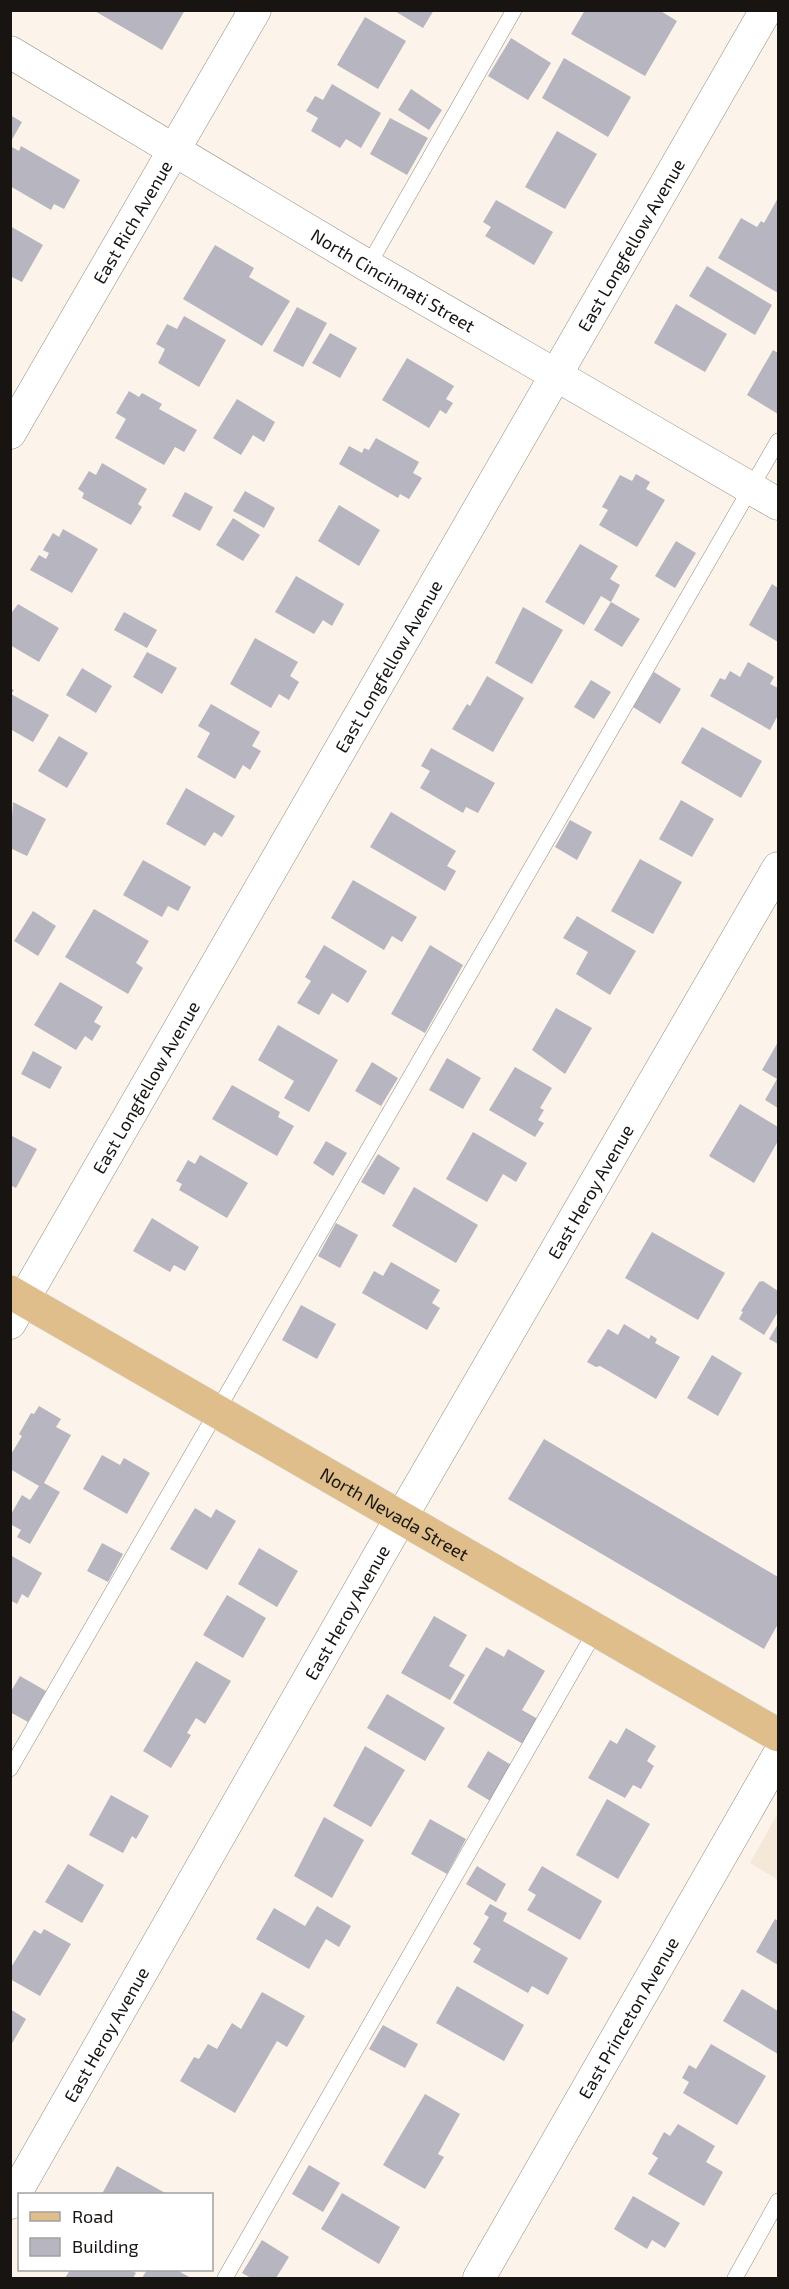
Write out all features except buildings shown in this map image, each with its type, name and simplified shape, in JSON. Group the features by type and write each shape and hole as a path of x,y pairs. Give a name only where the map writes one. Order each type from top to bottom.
{"main road":[{"name":"North Nevada Street","path":"15,1305 217,1411 778,1735"}],"street":[{"name":"East Rich Avenue","path":"10,433 255,10"},
{"name":"East Longfellow Avenue","path":"15,1305 558,374 766,10"},
{"name":"North Cincinnati Street","path":"10,52 368,266 558,374 778,504"},
{"name":"East Heroy Avenue","path":"10,2203 401,1518 778,868"},
{"name":"East Princeton Avenue","path":"479,2278 778,1756"}],"lane":[{"path":"368,266 514,10"},
{"path":"10,1769 778,441"},
{"path":"225,2278 596,1630"},
{"path":"735,2278 778,2201"}],"shaded area":[{"path":"778,1813 778,1880 750,1863"}]}
